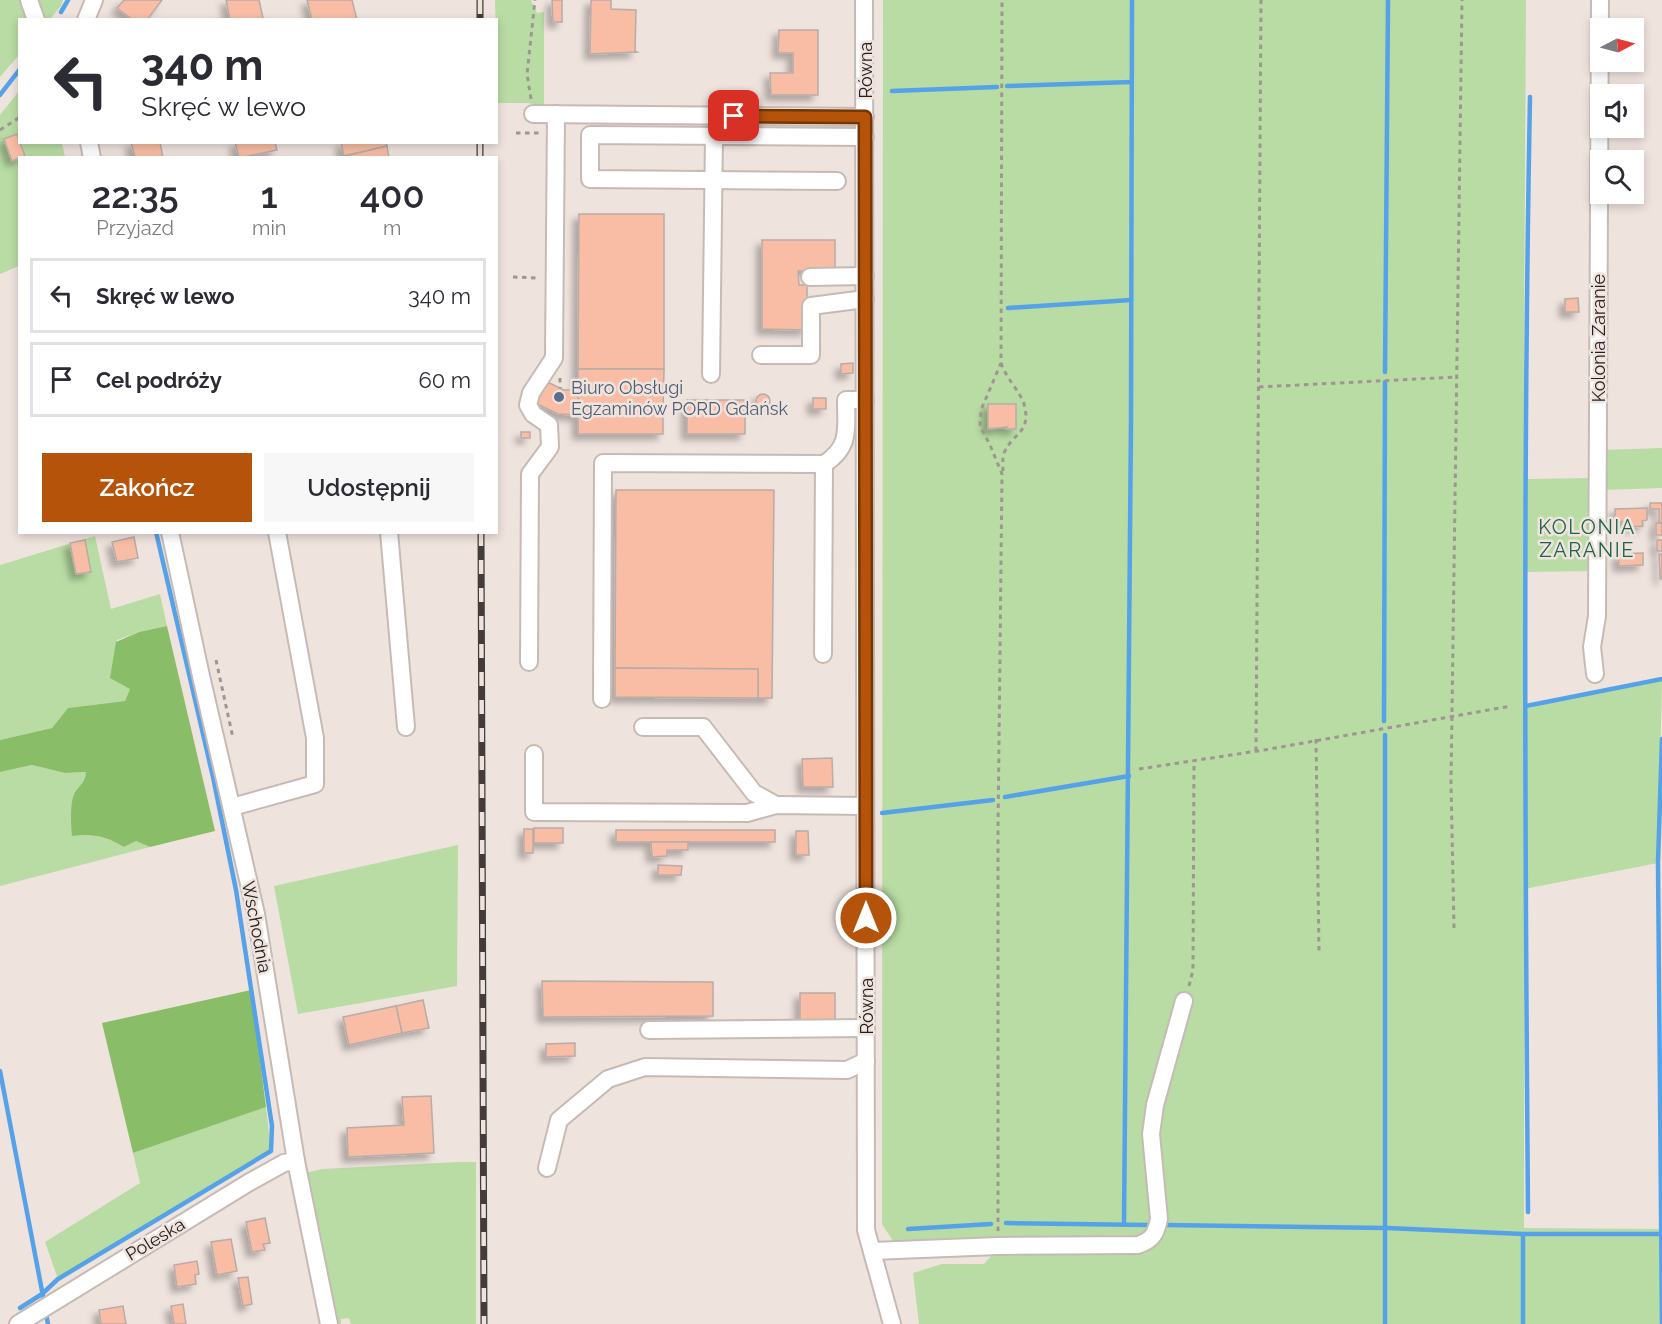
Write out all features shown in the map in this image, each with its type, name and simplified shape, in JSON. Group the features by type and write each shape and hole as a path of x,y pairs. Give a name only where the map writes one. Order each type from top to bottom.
{"street":[{"path":"29,0 35,18"},
{"path":"87,18 94,0"},
{"name":"Równa","path":"864,0 866,1230 892,1324"},
{"name":"Kolonia Zaranie","path":"1595,674 1592,647 1597,604 1600,0"},
{"path":"533,114 865,117"},
{"path":"529,663 530,474 550,447 549,425 533,414 528,405 531,393 554,358 556,114"},
{"path":"837,181 590,179 590,135 865,137"},
{"path":"711,374 714,136"},
{"path":"810,277 865,276"},
{"path":"761,355 811,355 811,306 865,299"},
{"path":"602,699 603,463 824,464 835,457 843,447 846,435 846,400 865,400"},
{"path":"823,654 824,464"},
{"name":"Wschodnia","path":"170,534 256,914 296,1161 329,1324"},
{"path":"231,807 315,784 315,738 277,534"},
{"path":"389,534 406,727"},
{"path":"643,727 703,727 754,793 776,805"},
{"path":"534,754 534,812 747,813 776,805 866,807"},
{"path":"872,1251 998,1246 1138,1245 1148,1242 1156,1230 1159,1219 1151,1134 1155,1105 1184,1001"},
{"path":"649,1030 866,1028"},
{"path":"547,1168 559,1120 608,1079 645,1067 847,1070 866,1061"},
{"name":"Poleska","path":"18,1324 248,1183 284,1163 296,1161"}],"path":[{"path":"531,96 527,74 535,0"},
{"path":"998,1246 998,831 1002,474 1003,456 1023,430 1025,412 1023,400 1006,375 1001,363 1002,0"},
{"path":"1256,751 1262,0"},
{"path":"1454,928 1452,716 1462,0"},
{"path":"0,130 18,118"},
{"path":"516,133 544,133"},
{"path":"513,277 541,278"},
{"path":"1001,363 981,410 980,426 1002,474"},
{"path":"1259,387 1457,377"},
{"path":"1139,769 1511,706"},
{"path":"1316,739 1318,952"},
{"path":"1193,970 1194,760"}],"green space":[{"path":"0,0 63,0 51,18 18,18 18,56 0,77"},
{"path":"495,0 531,0 537,13 544,12 544,106 527,103 498,103 498,18 496,18"},
{"path":"883,0 1526,0 1525,709 1603,690 1662,679 1658,863 1524,889 1524,1228 1662,1229 1662,1324 919,1324 913,1273 942,1264 984,1264 992,1255 987,1238 895,1244 882,1224"},
{"path":"18,92 18,144 62,144 65,156 18,156 18,266 0,274 0,115"},
{"path":"1662,448 1662,488 1601,490 1601,450"},
{"path":"1593,478 1592,571 1527,572 1528,479"},
{"path":"95,536 111,609 160,594 167,626 117,640 130,689 125,701 68,708 52,728 0,740 0,565"},
{"path":"167,626 215,831 150,847 136,841 124,847 99,836 72,836 73,797 84,780 86,772 65,773 32,765 0,772 0,740 52,728 68,708 125,701 130,689 110,678 116,642 139,632"},
{"path":"32,765 65,773 86,772 86,779 73,796 89,833 107,837 124,847 136,841 150,847 0,886 0,772"},
{"path":"458,845 457,986 298,1014 274,886"},
{"path":"251,990 266,1107 133,1153 102,1023"},
{"path":"266,1107 271,1151 58,1279 45,1242 140,1183 133,1153"},
{"path":"476,1162 476,1324 351,1324 349,1318 341,1319 341,1324 335,1324 306,1173 322,1169"}],"building":[{"path":"124,0 162,0 148,18 130,18 117,8"},
{"path":"226,0 259,0 263,18 230,18"},
{"path":"307,0 352,0 356,18 312,18"},
{"path":"552,0 562,0 562,22 553,22"},
{"path":"591,0 611,0 611,9 636,10 635,51 637,52 590,54"},
{"path":"779,30 818,30 818,95 771,95 770,73 793,73 793,53 778,53"},
{"path":"17,134 18,144 21,144 25,156 18,156 18,159 12,161 4,139"},
{"path":"132,144 160,144 163,156 134,156"},
{"path":"236,144 276,144 277,150 248,156 238,156"},
{"path":"341,144 386,144 387,146 344,156"},
{"path":"387,146 389,156 345,156"},
{"path":"579,214 664,214 664,369 578,369"},
{"path":"762,240 835,240 835,271 798,271 799,285 807,285 807,330 762,329"},
{"path":"1578,298 1579,312 1565,312 1565,299"},
{"path":"853,363 853,373 841,374 841,364"},
{"path":"578,369 664,369 663,412 578,412"},
{"name":"Biuro Obsługi Egzaminów PORD Gdańsk","path":"545,381 564,390 578,390 578,415 558,414 537,404"},
{"path":"760,394 766,394 770,401 766,408 760,408 756,404 756,398"},
{"path":"813,398 826,398 826,409 813,409"},
{"path":"687,400 745,400 745,434 687,434"},
{"path":"988,404 1016,404 1016,429 1006,429 1007,427 988,429"},
{"path":"578,412 663,412 663,434 578,434"},
{"path":"521,432 530,432 530,438 521,438"},
{"path":"616,490 774,490 772,698 758,698 758,669 615,668"},
{"path":"1650,503 1662,503 1662,523 1659,523 1659,509 1650,509"},
{"path":"1647,508 1647,520 1642,521 1643,526 1628,527 1628,521 1615,522 1615,509"},
{"path":"1656,523 1662,523 1662,535 1656,535"},
{"path":"134,537 138,558 117,562 112,542"},
{"path":"85,540 91,572 76,574 70,543"},
{"path":"1657,540 1662,540 1662,551 1657,551"},
{"path":"1643,553 1643,565 1619,566 1618,554"},
{"path":"1659,554 1662,554 1662,579 1660,579"},
{"path":"615,668 758,669 758,698 615,697"},
{"path":"832,758 833,787 803,787 802,759"},
{"path":"534,828 563,828 563,843 534,843"},
{"path":"524,829 533,829 533,853 524,853"},
{"path":"616,830 775,830 775,842 616,842"},
{"path":"796,831 808,831 809,855 796,855"},
{"path":"651,842 688,842 688,850 667,850 667,856 652,857"},
{"path":"658,865 682,866 681,875 658,875"},
{"path":"542,981 713,982 713,1016 543,1017"},
{"path":"800,993 835,993 835,1022 800,1021"},
{"path":"423,1000 429,1028 402,1033 396,1006"},
{"path":"396,1006 402,1033 349,1045 343,1017"},
{"path":"575,1043 575,1056 546,1057 546,1044"},
{"path":"431,1096 434,1153 348,1157 347,1128 404,1125 402,1097"},
{"path":"265,1218 270,1243 263,1244 265,1250 252,1252 246,1222"},
{"path":"231,1239 237,1271 217,1275 211,1242"},
{"path":"197,1261 199,1274 195,1275 196,1284 177,1287 174,1265"},
{"path":"248,1277 252,1304 243,1306 238,1278"},
{"path":"183,1304 186,1324 174,1324 171,1306"},
{"path":"123,1306 126,1324 101,1324 99,1310"}],"waterway":[{"path":"61,12 68,0"},
{"path":"1124,1224 1132,0"},
{"path":"1385,372 1388,0"},
{"path":"0,95 18,72"},
{"path":"1007,86 1132,82"},
{"path":"892,91 997,87"},
{"path":"1528,1212 1525,794 1530,97"},
{"path":"1008,308 1131,300"},
{"path":"1384,721 1385,382"},
{"path":"20,1308 42,1294 58,1279 271,1151 272,1126 236,890 213,777 156,534"},
{"path":"1526,706 1662,679"},
{"path":"1385,735 1385,1324"},
{"path":"1662,739 1658,863 1662,1324"},
{"path":"1005,797 1129,776"},
{"path":"882,813 993,800"},
{"path":"0,1071 43,1296"},
{"path":"1006,1223 1148,1225"},
{"path":"908,1229 991,1224"},
{"path":"1165,1225 1387,1228 1523,1234 1662,1234"},
{"path":"1523,1234 1523,1324"},
{"path":"46,1314 48,1324"}],"railway":[{"path":"480,0 480,18"},
{"path":"480,144 480,156"},
{"path":"481,534 484,1324"}],"place":[{"name":"Biuro Obsługi Egzaminów PORD Gdańsk","path":"559,397"}],"district":[{"name":"KOLONIA ZARANIE","path":"1587,538"}],"route":[{"path":"734,116 865,117 866,918"}]}
